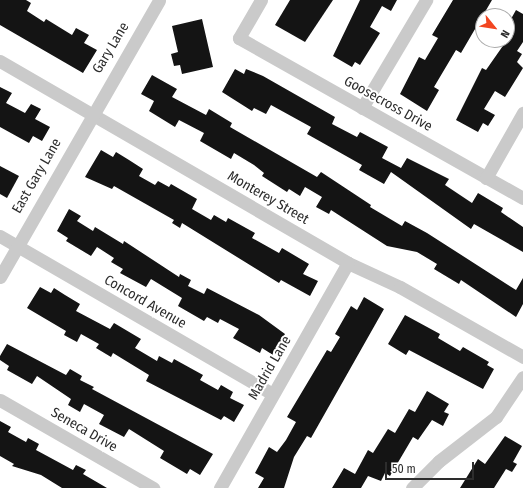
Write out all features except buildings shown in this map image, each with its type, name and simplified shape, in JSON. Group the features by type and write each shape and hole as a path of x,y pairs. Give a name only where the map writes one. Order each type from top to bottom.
{"street":[{"name":"Gary Lane","path":"91,113 159,0"},
{"name":"Goosecross Drive","path":"261,0 239,38 523,198"},
{"path":"362,108 426,0"},
{"name":"Monterey Street","path":"0,61 348,263 400,287 523,357"},
{"name":"East Gary Lane","path":"0,277 16,245 91,113"},
{"path":"486,178 523,114"},
{"name":"Concord Avenue","path":"0,236 273,394"},
{"name":"Madrid Lane","path":"220,488 348,263"},
{"path":"412,488 439,462 496,417 523,376"},
{"name":"Seneca Drive","path":"0,400 153,488"}]}
